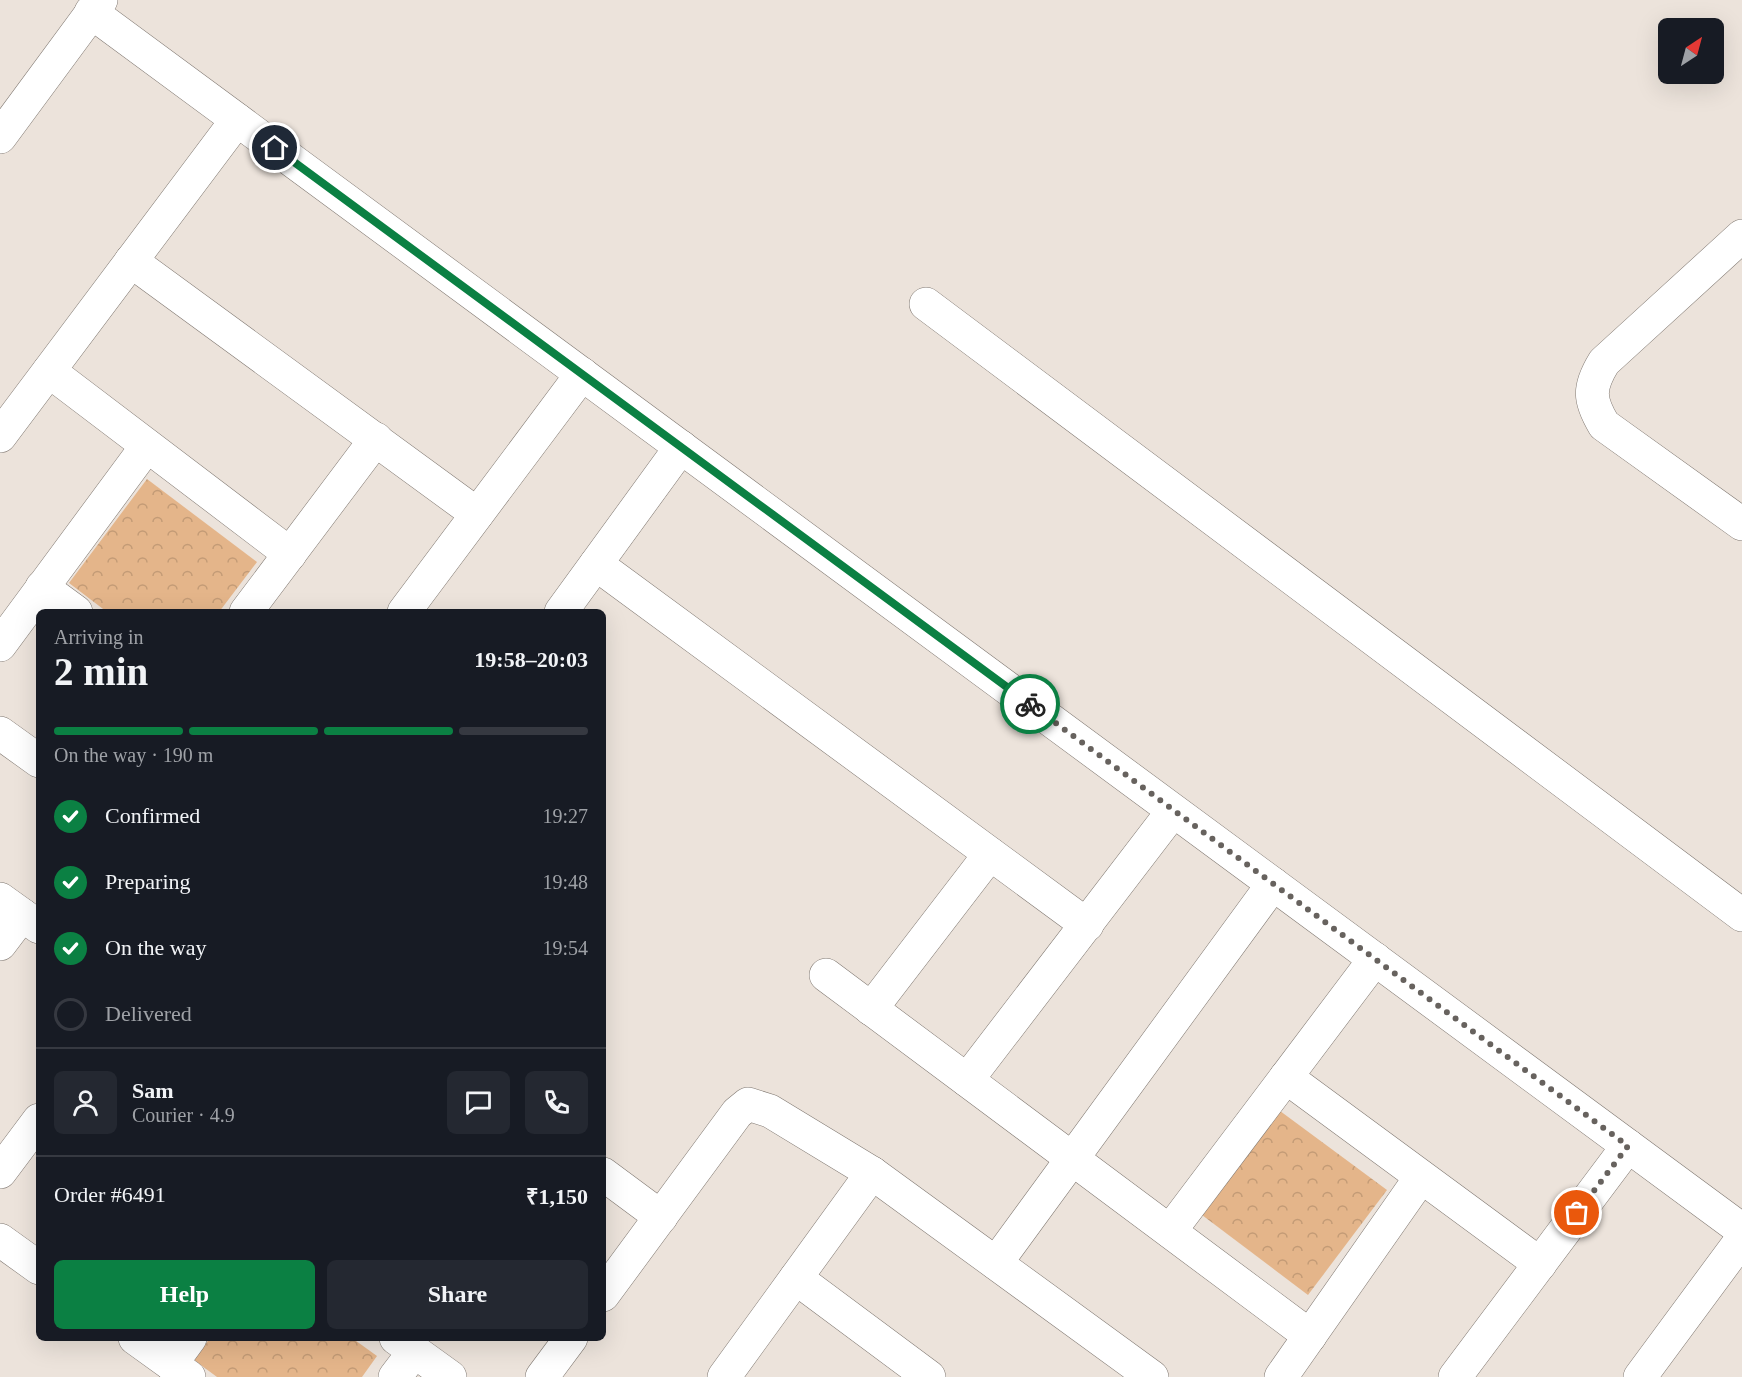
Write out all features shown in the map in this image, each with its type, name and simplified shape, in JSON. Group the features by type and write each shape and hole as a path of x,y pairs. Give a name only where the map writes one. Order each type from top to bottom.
{"street":[{"path":"0,137 96,6 237,120 1742,1230"},
{"path":"0,436 237,120"},
{"path":"1742,236 1604,362 1592,381 1593,406 1604,425 1742,524"},
{"path":"131,261 477,514"},
{"path":"926,304 1742,915"},
{"path":"49,371 290,554"},
{"path":"406,609 582,374"},
{"path":"248,609 376,440"},
{"path":"0,645 147,446"},
{"path":"563,609 681,447"},
{"path":"596,564 1087,925"},
{"path":"42,587 72,609"},
{"path":"0,733 36,760"},
{"path":"968,1080 1173,811"},
{"path":"871,1009 990,854"},
{"path":"996,1263 1273,884"},
{"path":"0,944 20,913"},
{"path":"1170,1231 1375,959"},
{"path":"826,975 1310,1335"},
{"path":"1286,1077 1540,1264"},
{"path":"606,1291 737,1113 748,1104 770,1110 872,1173 996,1263 1140,1374"},
{"path":"0,1172 36,1124"},
{"path":"1455,1377 1628,1146"},
{"path":"724,1377 872,1173"},
{"path":"606,1176 661,1217"},
{"path":"1281,1377 1421,1177"},
{"path":"1640,1377 1742,1239"},
{"path":"0,1240 36,1267"},
{"path":"796,1278 929,1377"},
{"path":"142,1341 183,1360"},
{"path":"542,1377 569,1341"},
{"path":"395,1377 405,1345 450,1377"}],"green space":[{"path":"147,479 257,562 221,609 103,609 69,583"},
{"path":"1276,1108 1387,1190 1308,1295 1198,1212"},
{"path":"208,1341 356,1341 377,1356 362,1377 217,1377 194,1360"}],"way so far":[{"path":"1030,704 1628,1146 1577,1213"}],"route":[{"path":"275,148 1030,704"}]}
